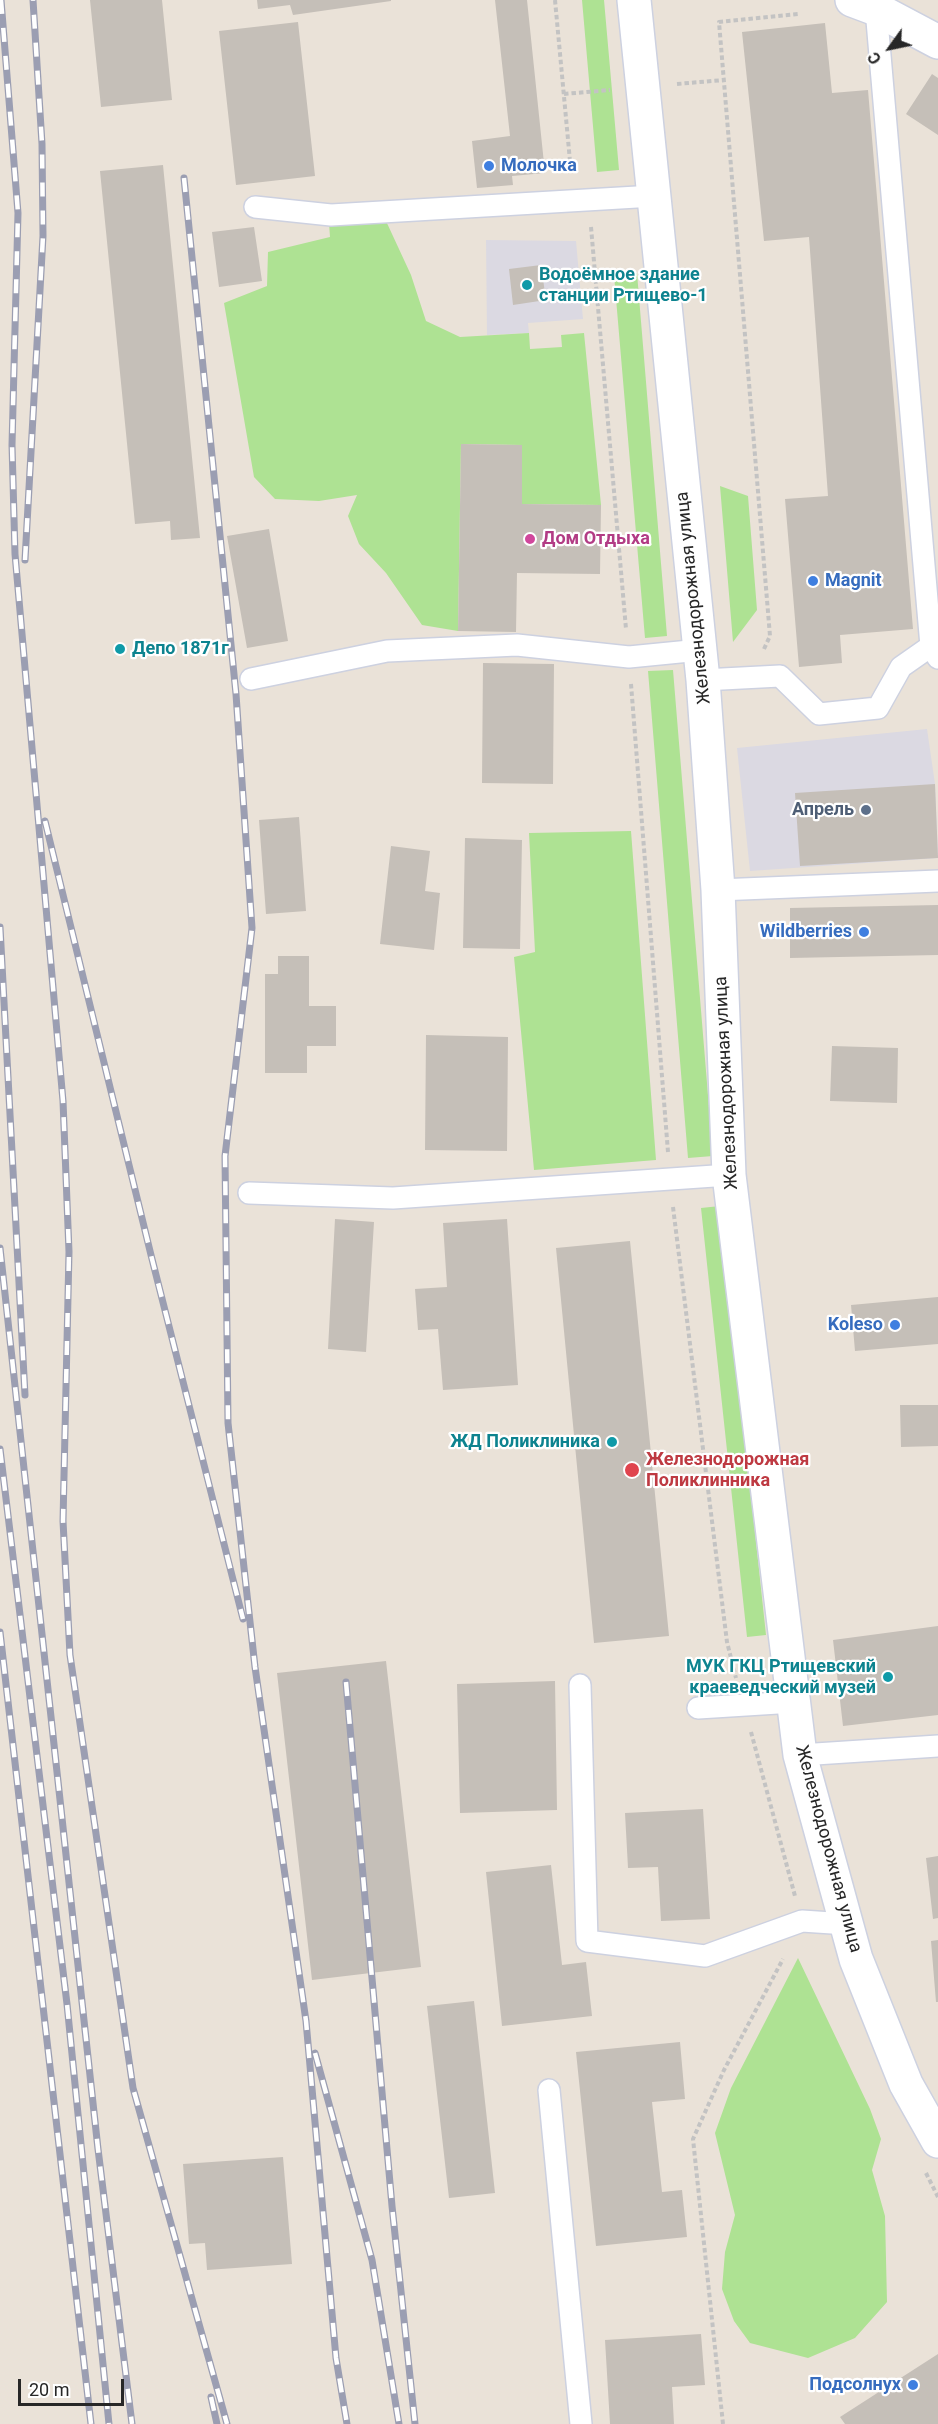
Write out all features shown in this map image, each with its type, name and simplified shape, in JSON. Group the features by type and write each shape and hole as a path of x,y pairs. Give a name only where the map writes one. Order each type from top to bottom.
{"street":[{"name":"Железнодорожная улица","path":"634,0 701,665 718,890 729,1175 800,1755 856,1959 906,2084 931,2155"},
{"path":"864,4 938,42"}],"lane":[{"path":"251,679 387,651 517,645 701,665 747,679 780,676 819,714 878,708 901,667 935,652 864,4"},
{"path":"255,207 331,214 654,196"},
{"path":"718,890 938,881"},
{"path":"249,1193 393,1198 729,1175"},
{"path":"580,1684 587,1941 705,1956 802,1921 847,1924"},
{"path":"698,1708 794,1702"},
{"path":"800,1755 938,1746"},
{"path":"549,2090 581,2424"}],"path":[{"path":"555,0 570,161 589,201 668,1160"},
{"path":"747,679 770,636 719,22 798,14"},
{"path":"671,1196 727,1642 802,1921 724,2070 693,2139 723,2424"},
{"path":"931,2155 938,2197"}],"shaded area":[{"path":"486,240 576,241 583,319 528,323 529,333 487,335"},
{"path":"927,729 935,784 938,858 750,871 737,748"}],"green space":[{"path":"582,0 604,0 619,170 597,172"},
{"path":"386,221 411,275 426,321 460,337 529,333 530,349 562,347 561,335 584,333 601,505 522,504 522,445 461,444 458,631 422,625 386,573 359,544 348,516 357,495 319,501 275,499 254,477 224,303 267,286 268,252 330,237 329,223"},
{"path":"637,273 667,636 645,638 614,275"},
{"path":"720,486 748,496 757,610 733,642"},
{"path":"673,670 713,1156 688,1158 648,671"},
{"path":"631,831 656,1160 534,1170 514,957 535,952 529,833"},
{"path":"720,1206 766,1635 747,1637 701,1208"},
{"path":"798,1958 870,2109 881,2139 872,2170 885,2216 887,2302 855,2338 808,2358 750,2343 734,2321 722,2289 725,2252 735,2215 715,2133 731,2088"}],"building":[{"path":"90,0 162,0 172,100 101,107"},
{"path":"257,0 391,1 293,15 290,5 258,9"},
{"path":"495,0 527,0 545,173 512,176 513,185 477,188 472,141 510,136"},
{"path":"298,22 315,176 236,185 219,31"},
{"path":"825,23 832,93 868,90 913,629 840,635 842,663 799,667 785,499 828,496 809,237 764,241 742,32"},
{"path":"932,74 938,78 938,135 906,114"},
{"path":"163,165 200,538 171,540 170,521 135,524 100,171"},
{"path":"254,227 262,281 219,287 212,232"},
{"name":"Водоёмное здание станции Ртищево-1","path":"541,265 546,300 513,305 509,269"},
{"name":"Дом Отдыха","path":"461,444 522,445 522,504 601,505 600,574 517,573 516,632 458,631"},
{"path":"269,529 288,641 247,648 227,536"},
{"path":"483,663 554,664 553,784 482,783"},
{"name":"Апрель","path":"935,784 938,858 800,866 795,793"},
{"path":"299,817 306,911 266,914 259,820"},
{"path":"465,838 522,840 520,949 463,948"},
{"path":"391,846 430,851 425,891 440,893 434,950 380,944"},
{"name":"Wildberries","path":"938,905 938,955 790,958 790,908"},
{"path":"278,956 309,956 309,1006 336,1006 336,1046 307,1046 307,1073 265,1073 265,974 278,974"},
{"path":"426,1035 508,1037 507,1151 425,1150"},
{"path":"832,1046 898,1048 897,1103 830,1101"},
{"path":"335,1219 374,1222 366,1352 328,1349"},
{"path":"507,1219 518,1385 443,1390 438,1329 418,1330 415,1289 447,1287 443,1223"},
{"name":"ЖД Поликлиника","path":"630,1241 669,1636 594,1643 556,1248"},
{"name":"Koleso","path":"938,1297 938,1344 855,1351 851,1305"},
{"path":"900,1405 938,1405 938,1446 901,1447"},
{"name":"МУК ГКЦ Ртищевский краеведческий музей","path":"938,1626 938,1715 843,1726 833,1640"},
{"path":"386,1661 421,1967 312,1980 277,1673"},
{"path":"555,1681 557,1810 460,1813 457,1684"},
{"path":"703,1809 710,1919 661,1921 658,1867 628,1868 625,1813"},
{"path":"938,1856 938,1918 933,1919 926,1858"},
{"path":"551,1865 562,1965 586,1962 592,2016 502,2026 486,1872"},
{"path":"938,1940 938,2002 936,2002 931,1941"},
{"path":"474,2001 495,2193 449,2198 427,2006"},
{"path":"680,2042 685,2099 652,2102 662,2192 682,2190 687,2237 596,2246 576,2052"},
{"path":"283,2157 292,2264 207,2270 205,2243 189,2244 183,2164"},
{"path":"701,2334 705,2385 672,2387 674,2424 610,2424 605,2340"},
{"name":"Подсолнух","path":"938,2354 938,2424 845,2424 840,2417"}],"railway":[{"path":"1,0 18,213 12,445 15,554 63,1101 69,1252 63,1521 70,1655 133,2088 227,2424"},
{"path":"25,560 43,236 42,144 33,0"},
{"path":"184,178 236,694 252,928 225,1156 228,1423 255,1667 306,2021 336,2358 347,2424"},
{"path":"45,821 243,1619"},
{"path":"0,927 25,1395"},
{"path":"0,1248 98,2149 132,2424"},
{"path":"0,1449 67,2004 109,2424"},
{"path":"0,1632 91,2424"},
{"path":"346,1682 392,2206 415,2424"},
{"path":"315,2053 372,2260 399,2424"},
{"path":"211,2397 217,2424"}],"place":[{"name":"Молочка","path":"489,166"},
{"name":"Водоёмное здание станции Ртищево-1","path":"527,285"},
{"name":"Дом Отдыха","path":"530,539"},
{"name":"Magnit","path":"813,581"},
{"name":"Депо 1871г","path":"120,649"},
{"name":"Апрель","path":"866,810"},
{"name":"Wildberries","path":"864,932"},
{"name":"Koleso","path":"895,1325"},
{"name":"ЖД Поликлиника","path":"612,1442"},
{"name":"Железнодорожная Поликлинника","path":"632,1470"},
{"name":"МУК ГКЦ Ртищевский краеведческий музей","path":"888,1677"},
{"name":"Подсолнух","path":"913,2385"}]}
